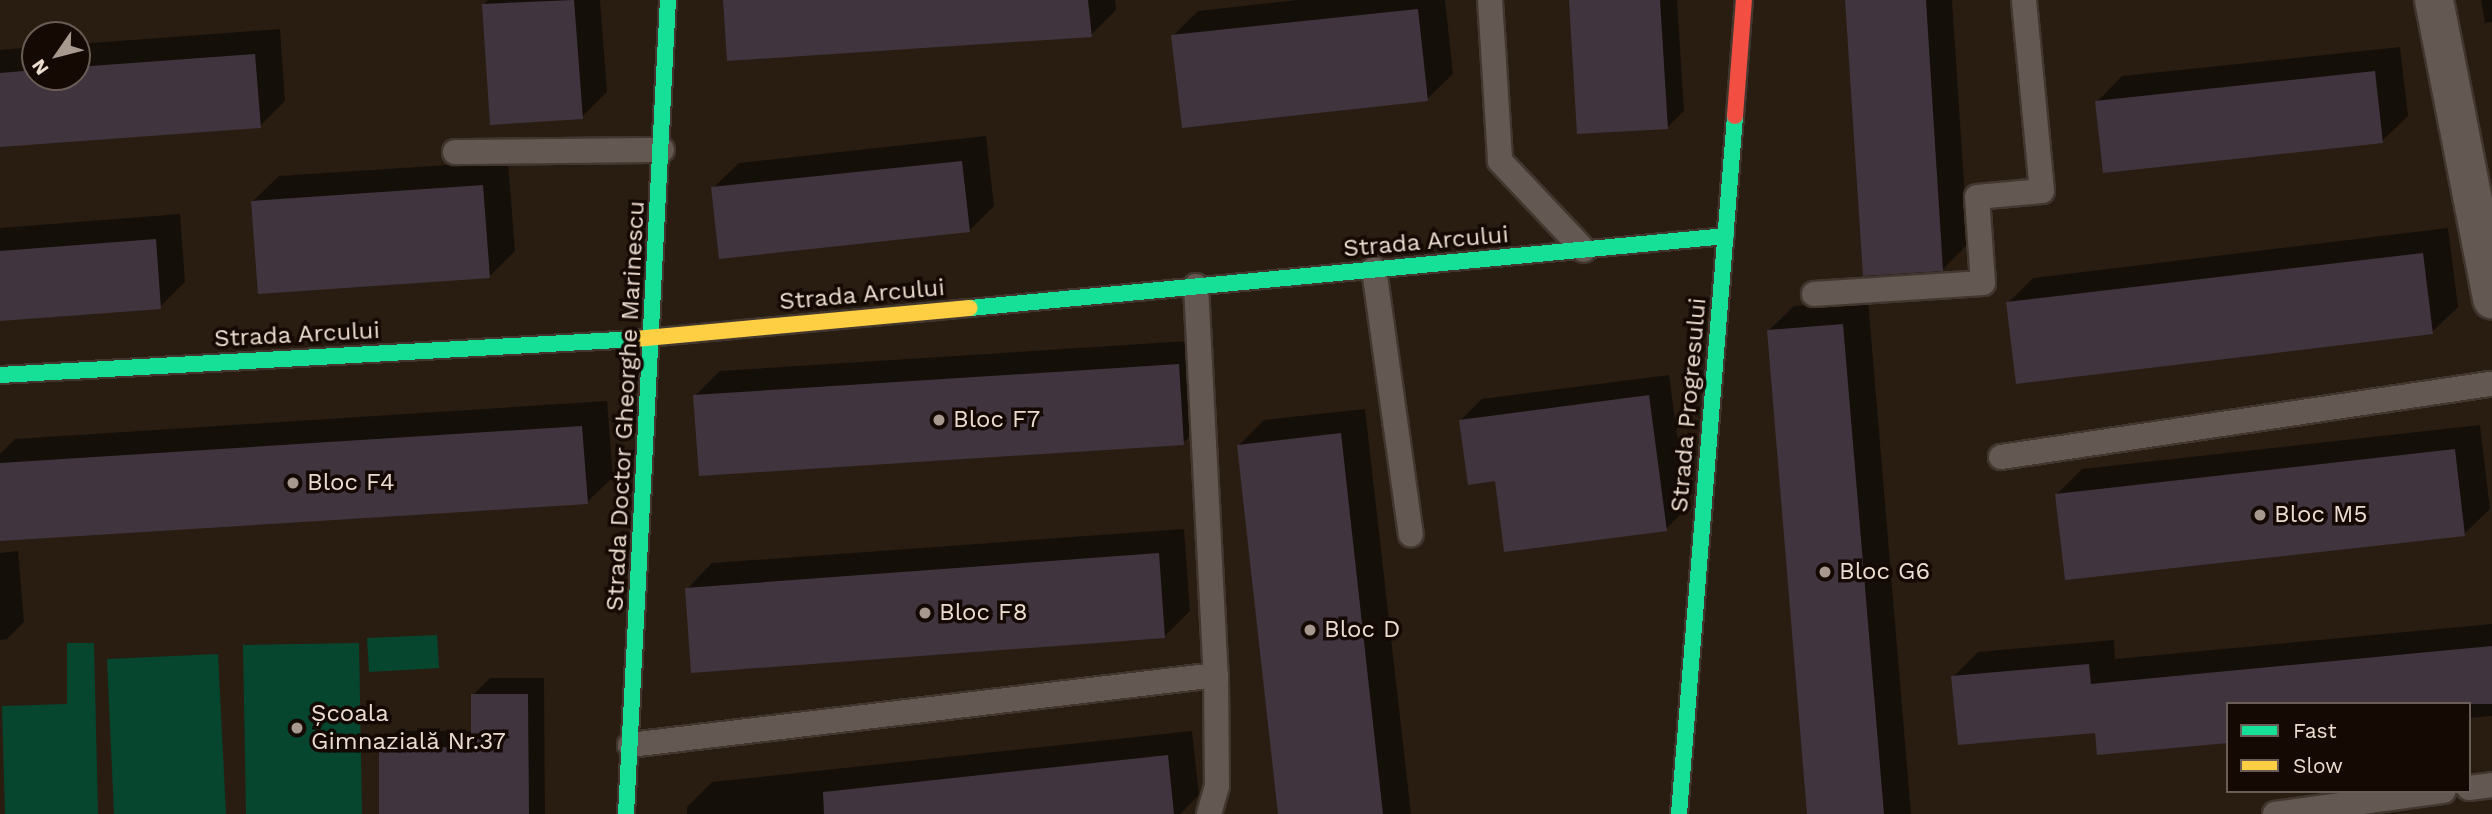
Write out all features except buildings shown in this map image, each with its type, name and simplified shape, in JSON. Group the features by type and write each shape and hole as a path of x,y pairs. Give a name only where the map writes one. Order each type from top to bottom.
{"street":[{"name":"Strada Doctor Gheorghe Marinescu","path":"626,814 668,0"},
{"name":"Strada Progresului","path":"1679,814 1744,0"},
{"path":"2434,0 2492,299"},
{"name":"Strada Arcului","path":"0,375 652,338 1726,236"}],"lane":[{"path":"1490,0 1500,161 1584,250"},
{"path":"1814,294 1983,283 1977,197 2042,191 2024,0"},
{"path":"455,152 662,150"},
{"path":"1374,270 1411,534"},
{"path":"1196,286 1216,675 1217,786 1209,814"},
{"path":"2001,457 2492,384"},
{"path":"630,745 1216,675"},
{"path":"2471,788 2492,785"},
{"path":"2275,814 2428,793"}],"green space":[{"path":"437,635 439,668 369,672 367,638"},
{"path":"67,643 94,643 98,814 5,814 2,706 67,704"},
{"path":"359,643 362,814 246,814 243,645"},
{"path":"218,654 226,814 114,814 107,659"}],"traffic: fast":[{"path":"626,814 668,0"},
{"path":"1679,814 1735,116"},
{"path":"970,308 1726,236"},
{"path":"0,375 635,339"}],"traffic: slow":[{"path":"635,339 970,308"}],"traffic: jam":[{"path":"1735,116 1744,0"}],"place":[{"name":"Bloc F7","path":"939,420"},
{"name":"Bloc F4","path":"293,483"},
{"name":"Bloc M5","path":"2260,515"},
{"name":"Bloc G6","path":"1825,572"},
{"name":"Bloc F8","path":"925,613"},
{"name":"Bloc D","path":"1310,630"},
{"name":"Școala Gimnazială Nr.37","path":"297,728"}]}
